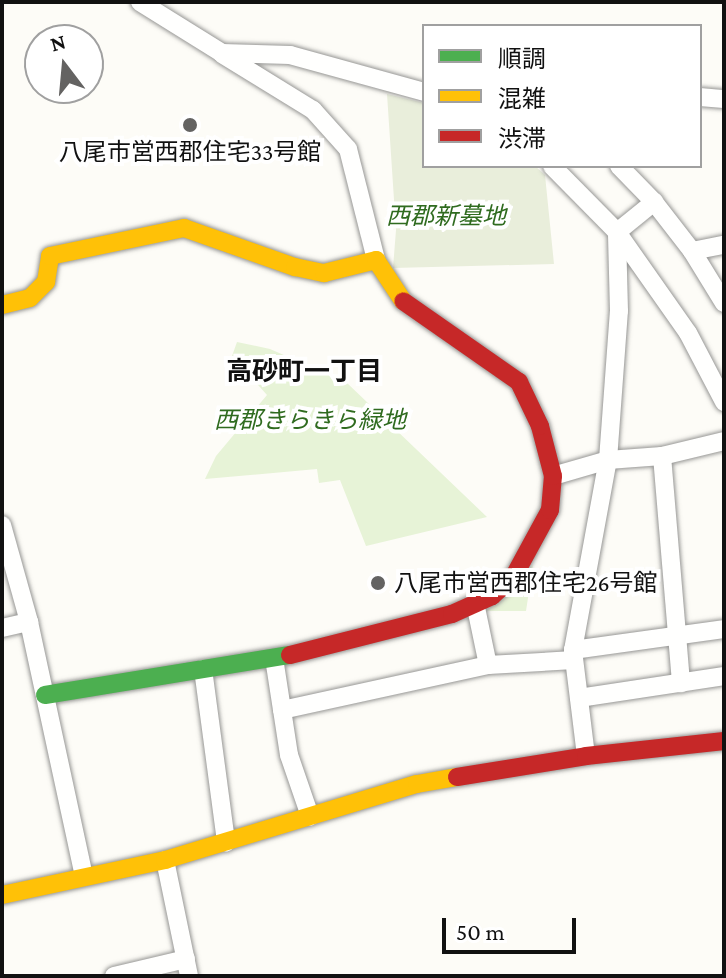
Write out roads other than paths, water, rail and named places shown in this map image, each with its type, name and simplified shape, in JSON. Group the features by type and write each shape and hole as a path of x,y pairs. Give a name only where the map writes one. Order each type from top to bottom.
{"street":[{"path":"45,695 274,658 452,614 492,596 514,576 550,510 553,476 540,426 519,382 498,364 414,312 399,297 376,260 348,149 313,110 140,2"},
{"path":"222,53 290,55 422,91"},
{"path":"702,97 724,99"},
{"path":"554,168 617,232 688,333 724,402"},
{"path":"621,168 654,202 692,251 724,303"},
{"path":"617,232 654,202"},
{"path":"2,305 30,298 46,282 50,256 184,228 295,267 324,273 376,260"},
{"path":"586,756 573,655 608,460 619,311 617,232"},
{"path":"692,251 724,245"},
{"path":"553,476 608,460 662,456 724,441"},
{"path":"662,456 681,683"},
{"path":"2,525 29,622 84,876"},
{"path":"475,603 488,665"},
{"path":"2,628 29,622"},
{"path":"282,710 488,665 573,655 724,629"},
{"path":"274,658 289,755 310,816"},
{"path":"203,669 226,842"},
{"path":"579,698 724,676"},
{"path":"2,895 165,860 417,784 586,756 724,741"},
{"path":"114,976 187,967 165,860"}],"place":[{"name":"八尾市営西郡住宅33号館","path":"190,125"},
{"name":"八尾市営西郡住宅26号館","path":"378,583"}],"district":[{"name":"高砂町一丁目","path":"304,372"}],"park label":[{"name":"西郡新墓地","path":"446,216"},
{"name":"西郡きらきら緑地","path":"310,420"}]}
